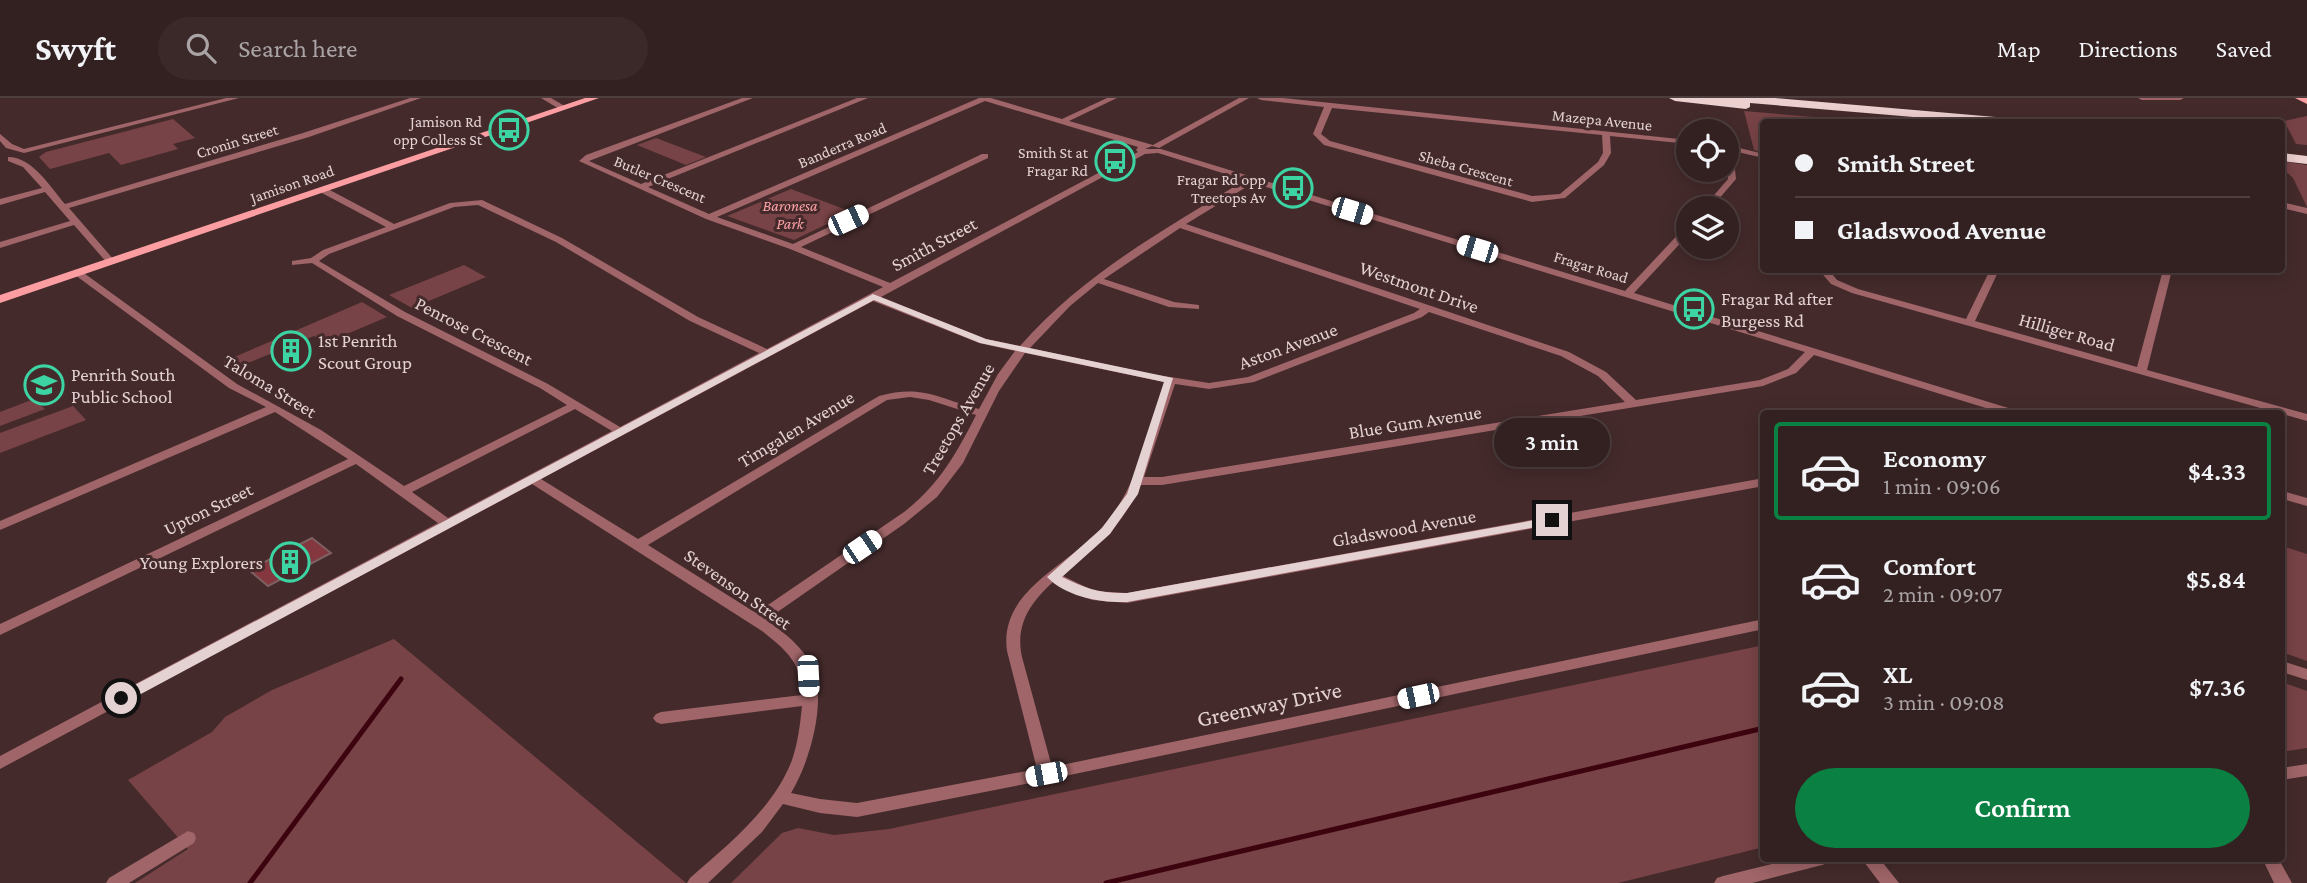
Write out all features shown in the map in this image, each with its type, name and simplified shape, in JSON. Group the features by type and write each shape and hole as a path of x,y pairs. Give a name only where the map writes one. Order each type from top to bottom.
{"highway":[{"path":"1675,98 1910,119"},
{"path":"1735,98 1973,119"},
{"path":"2285,149 2307,152"},
{"path":"2285,157 2307,160"}],"main road":[{"name":"Jamison Road","path":"0,299 594,98"},
{"path":"2300,98 2307,101"}],"street":[{"path":"6,156 26,155 235,98"},
{"name":"Cronin Street","path":"63,207 306,135 417,98"},
{"path":"545,98 564,108"},
{"name":"Butler Crescent","path":"749,98 583,160 709,217 793,247 891,287"},
{"path":"640,187 864,98"},
{"path":"986,98 1143,149 1157,149 1245,98"},
{"name":"Banderra Road","path":"709,217 986,98"},
{"path":"1062,122 1113,98"},
{"name":"Mazepa Avenue","path":"1261,98 1676,141"},
{"path":"2142,98 2180,98"},
{"name":"Sheba Crescent","path":"1328,107 1317,133 1318,138 1327,143 1536,200 1565,195 1601,163 1607,153 1606,134"},
{"path":"0,136 6,156"},
{"name":"Smith Street","path":"0,763 873,297 1143,149"},
{"name":"Fragar Road","path":"1157,149 2004,410"},
{"path":"1739,150 1760,155"},
{"path":"6,156 26,155"},
{"path":"26,155 48,189 111,262"},
{"path":"793,247 985,156"},
{"name":"Treetops Avenue","path":"755,621 927,500 955,465 981,412 1022,350 1056,311 1095,279 1252,180"},
{"path":"1717,196 1729,182"},
{"path":"0,202 48,189"},
{"path":"323,190 393,227"},
{"path":"295,263 314,260 326,252 453,205 471,201 481,194"},
{"path":"471,201 481,203 559,240 694,319 768,353"},
{"path":"2285,206 2307,211"},
{"path":"0,245 76,222"},
{"name":"Westmont Drive","path":"1180,225 1574,359 1602,374 1634,404"},
{"path":"1627,295 1676,242"},
{"name":"Penrose Crescent","path":"314,260 401,314 544,386 621,432"},
{"name":"Taloma Street","path":"78,273 233,386 357,459 448,524"},
{"name":"Hilliger Road","path":"1826,273 1830,279 1846,288 2279,410"},
{"path":"1969,323 1994,273"},
{"path":"2141,371 2167,273"},
{"path":"1095,279 1173,304 1195,307"},
{"name":"Aston Avenue","path":"873,297 975,339 1201,386 1243,383 1418,315 1427,308"},
{"name":"Blue Gum Avenue","path":"1138,481 1162,481 1771,381 1797,368 1812,351"},
{"path":"1046,774 1013,640 1022,608 1034,593 1115,521 1138,481 1170,381"},
{"name":"Timgalen Avenue","path":"639,544 883,398 903,393 921,393 958,408 981,412"},
{"path":"402,492 575,405"},
{"path":"0,526 274,408"},
{"name":"Hilliger Road","path":"2285,412 2307,418"},
{"name":"Upton Street","path":"0,630 357,459"},
{"name":"Stevenson Street","path":"532,479 639,544 755,621 780,639 801,662 808,676 810,720 804,750 782,797 746,839 696,883"},
{"name":"Gladswood Avenue","path":"1053,577 1092,595 1127,597 1760,483"},
{"path":"2285,496 2307,502"},
{"name":"Greenway Drive","path":"782,797 820,806 857,810 1046,774 1760,625"},
{"path":"2285,667 2307,675"},
{"path":"662,718 809,699"},
{"path":"2285,774 2307,770"},
{"path":"115,883 188,838"},
{"path":"1723,883 1806,862"},
{"path":"1872,862 1890,883"},
{"path":"2272,862 2283,883"}],"green space":[{"path":"1744,111 1838,119 1760,119 1760,152 1754,150"},
{"path":"2307,116 2307,145 2296,144 2285,121"},
{"path":"173,119 195,138 173,144 178,149 121,165 109,153 50,169 39,157 46,152"},
{"path":"656,138 706,157 686,165 637,145"},
{"path":"2285,161 2307,165 2307,207 2293,178 2285,171"},
{"name":"Baronesa Park","path":"791,189 852,212 794,240 727,216"},
{"path":"464,265 486,277 412,308 389,295"},
{"path":"362,302 387,317 326,343 314,336 233,369 223,362"},
{"path":"34,399 45,409 0,426 0,412"},
{"path":"73,406 86,420 0,453 0,433"},
{"path":"2285,547 2307,554 2307,661 2285,653"},
{"path":"394,639 686,883 135,883 188,849 128,780 212,732 225,717 272,690"},
{"path":"1760,646 1760,848 1618,883 731,883 782,833 798,828 834,835 889,829"},
{"path":"2285,683 2307,691 2307,748 2285,752"}],"building":[{"name":"Young Explorers","path":"312,538 331,553 268,586 249,570"}],"waterway":[{"path":"250,883 401,679"},
{"path":"1106,883 1760,729"}],"place":[{"name":"Jamison Rd opp Colless St","path":"509,130"},
{"name":"Smith St at Fragar Rd","path":"1115,161"},
{"name":"Fragar Rd opp Treetops Av","path":"1293,188"},
{"name":"Fragar Rd after Burgess Rd","path":"1694,309"},
{"name":"1st Penrith Scout Group","path":"291,351"},
{"name":"Penrith South Public School","path":"44,385"},
{"name":"Young Explorers","path":"290,562"}],"route":[{"path":"121,698 873,297 983,341 1170,381 1132,494 1106,531 1053,577 1084,593 1110,598 1127,597 1552,520"}]}
